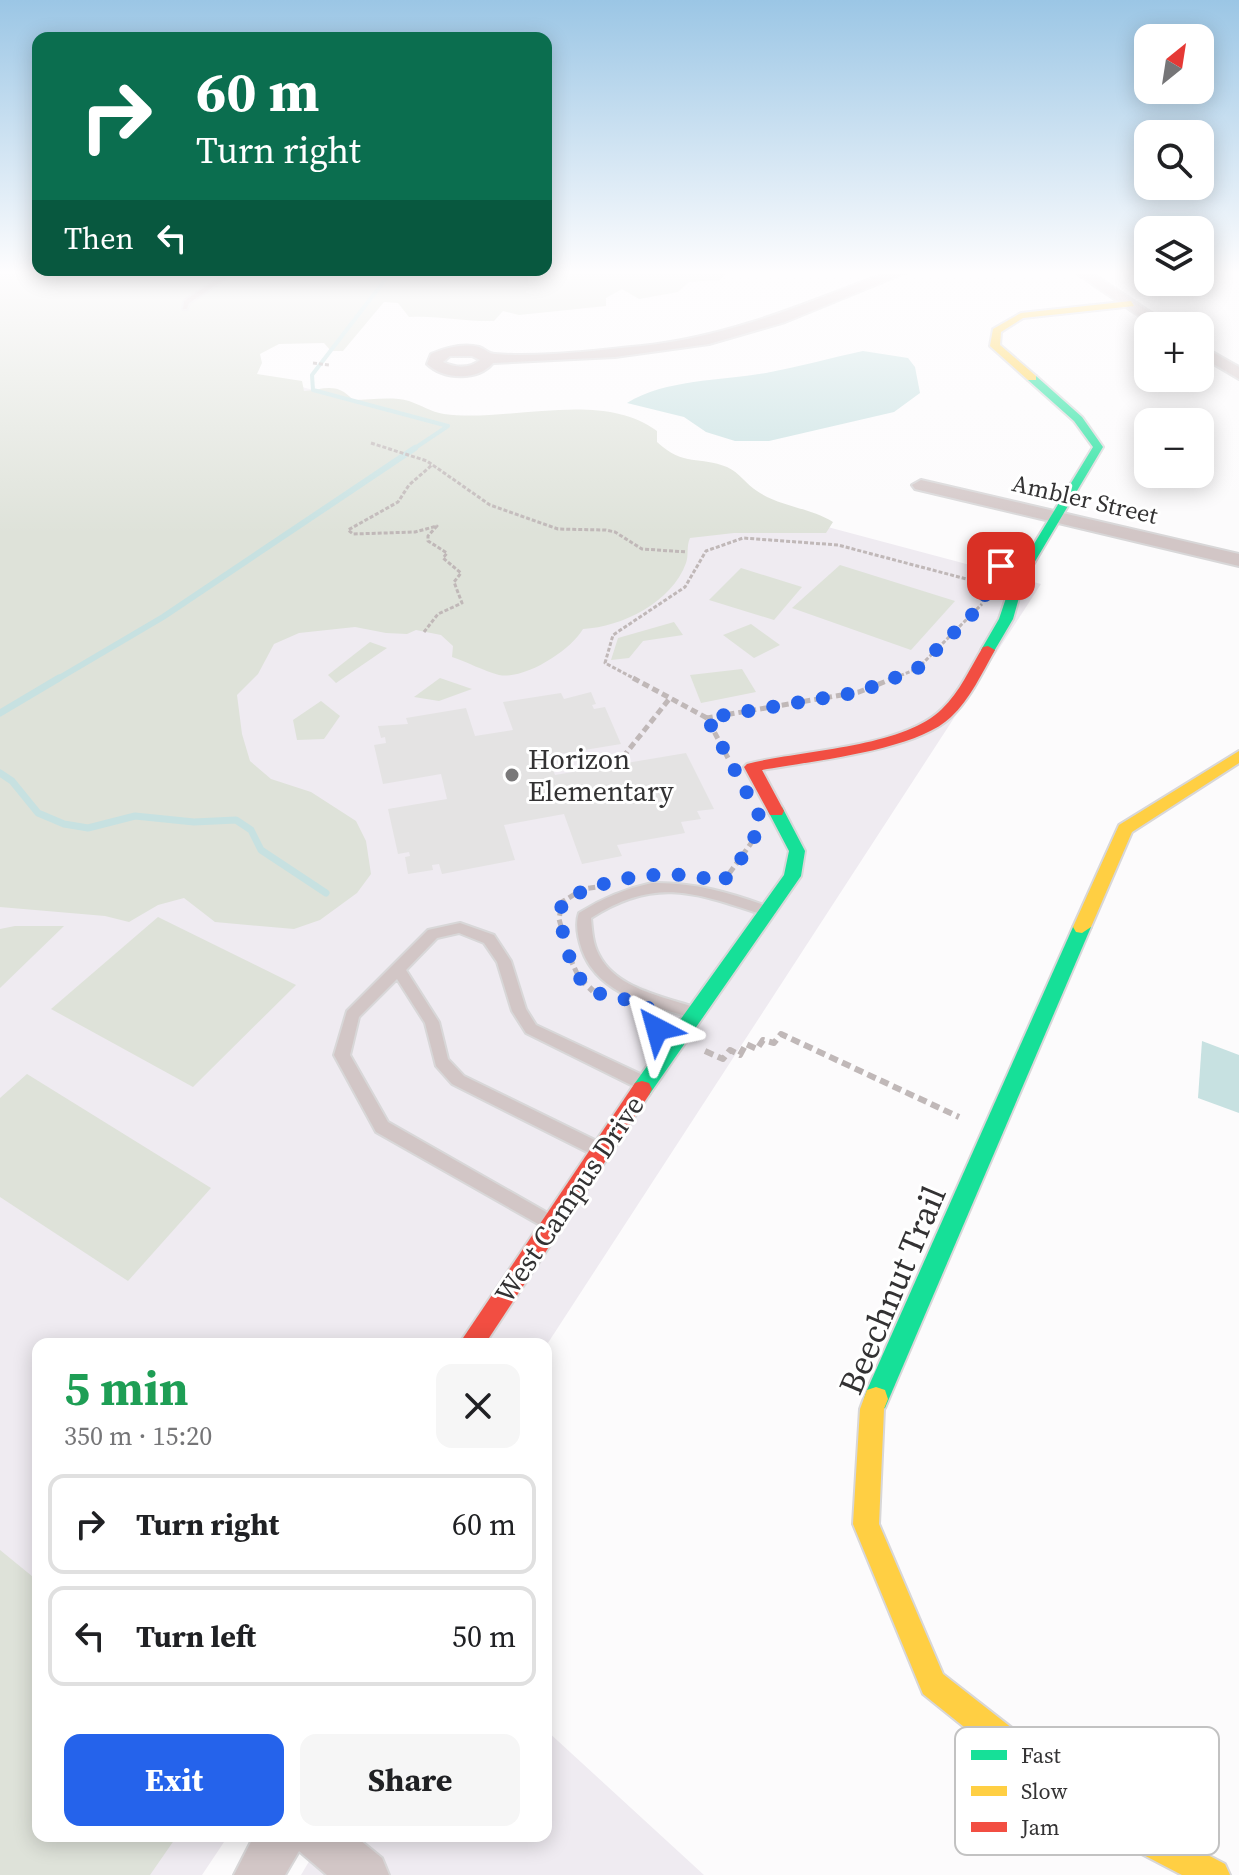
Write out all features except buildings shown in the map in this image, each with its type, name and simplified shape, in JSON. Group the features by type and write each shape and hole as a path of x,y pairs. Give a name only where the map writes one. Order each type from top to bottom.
{"street":[{"path":"1010,360 1078,419 1098,447 1055,517"},
{"path":"1216,360 1239,374"},
{"name":"Ambler Street","path":"921,485 1239,560"},
{"name":"West Campus Drive","path":"475,1338 693,1013 792,876 797,851 752,767 913,734 939,720 957,702 1006,619 1018,580 1055,517"},
{"name":"Beechnut Trail","path":"987,1727 933,1684 866,1524 872,1409 1125,829 1239,756"},
{"path":"258,1875 277,1842"},
{"path":"324,1842 365,1875"},
{"name":"Beechnut Trail","path":"1176,1855 1214,1875"}],"lane":[{"path":"693,1013 617,986 596,966 583,938 584,916 604,901 667,884 712,891 767,911"},
{"path":"553,1224 382,1127 342,1055 352,1015 433,934 460,928 489,939 504,961 519,1011 531,1029 647,1085"},
{"path":"398,969 432,1022 441,1062 458,1080 601,1152"}],"path":[{"path":"313,363 329,365"},
{"path":"371,443 416,456 466,486 476,498 546,526 606,530 615,532 642,549 687,552"},
{"path":"424,632 438,614 462,603 454,582 461,573 443,558 447,553 444,549 428,541 437,526 415,532 375,534 353,534 348,530 398,502 409,485 432,465"},
{"path":"729,759 707,718 605,663 613,635 685,587 706,551 743,538 838,545 974,581 985,588"},
{"path":"707,718 859,692 917,669 985,602 985,588 993,577"},
{"path":"623,757 670,698"},
{"path":"713,880 722,883 761,827"},
{"path":"603,995 582,983 574,971 559,919 562,902 583,889 610,884"},
{"path":"677,1038 723,1059 730,1050 740,1055 746,1044 757,1049 763,1040 774,1043 781,1034 959,1117"}],"shaded area":[{"path":"0,360 261,360 257,374 302,381 304,391 330,388 342,391 353,400 402,400 444,414 470,416 554,410 609,412 634,419 657,431 657,442 676,455 727,467 766,496 833,522 826,533 734,533 690,538 687,560 679,577 658,600 629,618 583,629 558,654 521,673 499,675 452,657 453,646 441,635 416,630 407,634 386,633 355,627 299,633 274,644 258,674 237,695 242,734 250,761 271,779 311,792 356,821 366,841 371,874 357,893 320,920 294,929 215,922 184,898 158,905 129,922 105,916 0,907"},
{"path":"257,375 1041,584 551,1338 32,1338 32,1842 224,1842 202,1875 0,1875 0,506"},
{"path":"840,565 955,601 911,650 792,608"},
{"path":"741,568 802,587 774,620 709,600"},
{"path":"674,622 683,635 643,641 629,658 611,660 618,638"},
{"path":"751,624 780,645 754,658 723,635"},
{"path":"370,642 387,648 336,683 328,675"},
{"path":"742,669 756,692 701,703 690,675"},
{"path":"440,678 472,689 439,701 414,697"},
{"path":"321,701 340,716 324,739 297,740 293,720"},
{"path":"158,917 296,985 193,1087 51,1009"},
{"path":"64,926 0,988 0,929"},
{"path":"27,1074 211,1188 128,1281 0,1197 0,1098"},
{"path":"0,1550 32,1576 32,1842 173,1842 150,1875 0,1875"},
{"path":"552,1736 704,1875 301,1875 320,1842 552,1842"}],"water":[{"path":"826,360 909,360 915,367 920,393 894,412 769,441 735,441 706,432 684,417 627,403 642,395 677,385 766,373"},
{"path":"1202,1041 1239,1055 1239,1113 1198,1098"}],"waterway":[{"path":"324,360 312,375 313,390 448,426 415,448"},
{"path":"56,680 163,617 415,448"},
{"path":"0,713 59,678"},
{"path":"0,773 12,781 38,813 64,824 88,828 135,816 194,822 236,820 251,830 261,850 326,893"}],"traffic: fast":[{"path":"988,650 1006,619 1018,580 1098,447 1078,419 1032,378"},
{"path":"642,1089 792,876 797,851 776,811"},
{"path":"876,1399 1082,927"}],"traffic: slow":[{"path":"1011,360 1032,378"},
{"path":"1082,927 1125,829 1239,756"},
{"path":"876,1399 872,1409 866,1524 933,1684 987,1727"},
{"path":"1176,1855 1214,1875"}],"traffic: jam":[{"path":"776,811 752,767 876,744 922,729 938,721 954,706 988,650"},
{"path":"475,1338 642,1089"}],"place":[{"name":"Horizon Elementary","path":"512,775"}],"route":[{"path":"657,1029 658,1018 643,1004 613,999 582,983 574,971 559,919 562,902 583,889 665,874 693,874 722,883 748,850 762,821 707,718 859,692 917,669 985,602 985,588 1001,566"}]}
